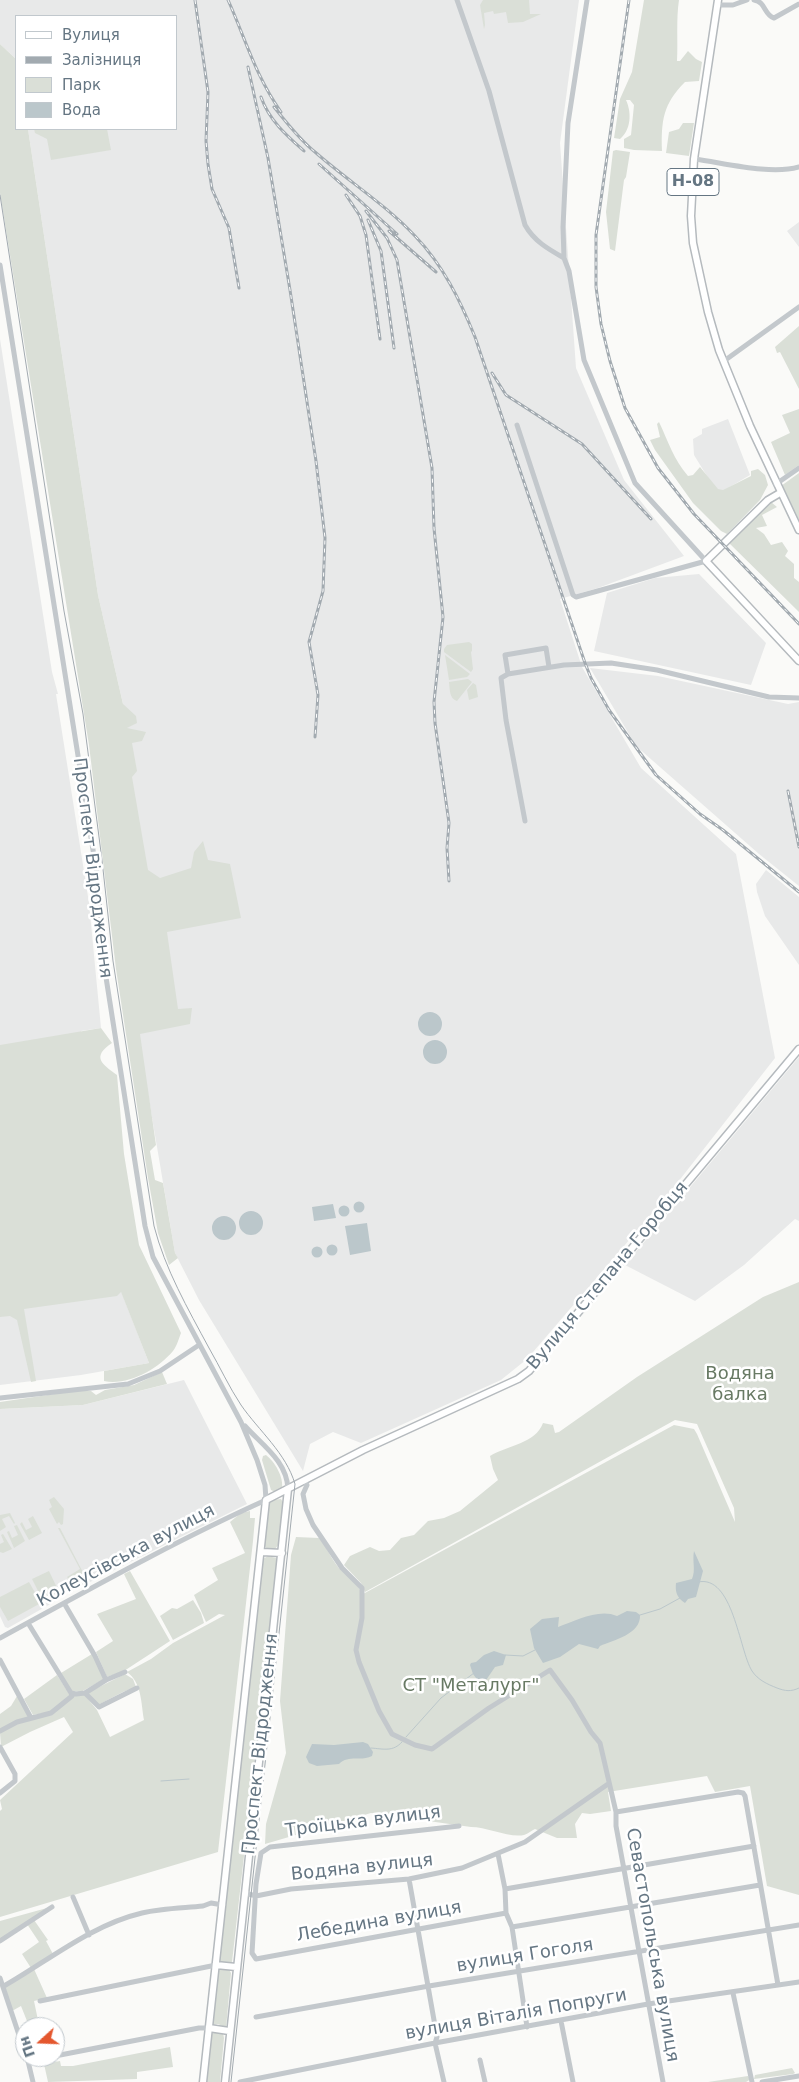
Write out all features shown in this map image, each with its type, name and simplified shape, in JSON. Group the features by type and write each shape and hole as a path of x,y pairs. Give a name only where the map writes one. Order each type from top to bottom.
{"main road":[{"name":"Н-08","path":"720,2 694,159 691,216 692,236 708,312 724,361 776,484 799,530"},
{"path":"780,493 768,500 706,561 799,662"},
{"name":"Вулиця Степана Горобця","path":"266,1500 297,1483 518,1379 529,1371 799,1049"},
{"name":"Проспект Відродження","path":"224,2082 288,1489"},
{"name":"Проспект Відродження","path":"203,2082 262,1552 266,1500"},
{"path":"262,1552 282,1553"},
{"path":"216,1965 236,1967"},
{"path":"209,2028 229,2031"}],"street":[{"path":"457,0 489,91 525,225 538,242 564,258"},
{"path":"517,425 573,596 576,597 706,561 635,483 584,360 569,270 564,258 563,227 568,123 587,0"},
{"path":"720,2 733,5 747,0"},
{"path":"756,0 764,6 768,15 774,18 799,4"},
{"path":"694,159 765,169 786,170 799,167"},
{"name":"Проспект Відродження","path":"0,264 96,875 105,971 145,1226 153,1257 198,1345 241,1422 257,1460 265,1485 266,1500"},
{"path":"724,361 799,307"},
{"path":"776,484 799,468"},
{"path":"508,674 504,655 546,648 549,667"},
{"path":"525,821 506,720 501,678 508,674 585,663 629,665 769,697 799,698"},
{"path":"0,1398 128,1384 155,1373 198,1345"},
{"name":"Проспект Відродження","path":"241,1422 278,1461 285,1473 288,1489"},
{"path":"297,1483 303,1494 307,1488 304,1480"},
{"name":"Севастопольська вулиця","path":"303,1494 306,1509 313,1525 342,1568 362,1588 362,1618 357,1653 366,1681 390,1732 415,1745 432,1749 489,1708 547,1671 552,1670 590,1732 600,1743 616,1812 616,1826 662,2082"},
{"name":"Колеусівська вулиця","path":"0,1638 198,1532 266,1500"},
{"path":"64,1603 95,1656 106,1680"},
{"path":"0,1731 31,1718 51,1713 72,1696 28,1623"},
{"path":"0,1660 31,1718"},
{"path":"71,1693 85,1693 106,1680 125,1672"},
{"path":"85,1693 99,1707 138,1688"},
{"path":"0,1747 15,1774 15,1781 0,1793"},
{"name":"Водяна вулиця","path":"245,1893 256,1896 290,1889 409,1880 462,1868 525,1842 608,1784"},
{"path":"616,1812 738,1792 743,1793 778,1985"},
{"name":"Троїцька вулиця","path":"256,1896 262,1854 270,1847 460,1826"},
{"path":"505,1888 754,1846"},
{"path":"498,1854 505,1888 506,1913 512,1926 527,2027"},
{"path":"409,1880 429,1986 437,2037 435,2043 444,2082"},
{"path":"512,1926 760,1885"},
{"name":"Лебедина вулиця","path":"256,1896 252,1953 256,1958 506,1913"},
{"path":"73,1897 89,1935"},
{"path":"4,1986 89,1935 142,1913 203,1906 211,1903 223,1905"},
{"path":"0,1941 52,1907"},
{"name":"вулиця Гоголя","path":"256,2017 429,1986 799,1925"},
{"path":"40,2001 216,1965"},
{"path":"0,1978 4,1986 3,1999 15,2028"},
{"name":"вулиця Віталія Попруги","path":"240,2082 267,2080 435,2043 648,2004 799,1982"},
{"path":"732,1993 752,2082"},
{"path":"561,2021 573,2082"},
{"path":"65,2054 199,2028 209,2028"},
{"path":"480,2060 485,2082"},
{"path":"29,2067 33,2082"},
{"path":"762,2082 799,2076"}],"shaded area":[{"path":"0,0 579,0 560,143 576,368 624,480 684,556 598,588 560,599 582,667 641,768 736,854 775,1058 667,1196 527,1359 501,1380 361,1443 333,1432 310,1444 303,1471 199,1300 175,1253 138,1035 123,704 98,595 28,130 178,130 178,15 15,15 15,58 0,44"},
{"path":"799,222 799,247 787,231"},
{"path":"0,339 52,672 58,694 56,694 89,903 101,1028 81,1031 121,1291 149,1363 81,1375 0,1385"},
{"path":"728,419 750,475 718,494 694,455 693,439 702,434 702,429"},
{"path":"699,574 766,643 751,685 594,651 607,593 655,578"},
{"path":"590,668 658,676 788,704 799,702 799,886 759,854 636,746"},
{"path":"766,870 799,897 799,965 765,916 756,884"},
{"path":"799,1057 799,1221 795,1219 744,1265 695,1301 625,1265"},
{"path":"184,1380 247,1504 82,1586 78,1582 60,1593 61,1598 8,1628 5,1627 0,1616 0,1409 83,1405"}],"green space":[{"path":"483,0 529,0 530,14 541,14 523,22 508,23 506,12 494,14 493,11 484,13 484,29 480,5"},
{"path":"644,0 679,0 677,61 680,61 688,51 702,62 699,81 685,82 668,106 663,122 662,151 624,148 624,139 631,135 634,105 630,100 626,100 630,116 626,131 620,139 614,138 620,99 632,72"},
{"path":"0,44 15,58 15,130 28,130 98,595 123,704 136,716 137,723 127,728 146,732 142,741 132,743 137,771 132,777 148,870 160,878 191,868 194,852 203,841 208,860 230,864 241,918 167,932 178,1009 192,1008 190,1024 140,1034 156,1145 150,1151 155,1180 163,1183 175,1253 178,1258 169,1265 158,1233 148,1178 116,969 89,745 0,193"},
{"path":"683,123 694,123 689,156 666,153 669,132 679,129"},
{"path":"34,130 107,130 111,150 51,160 47,139 35,133"},
{"path":"613,151 630,152 624,180 615,251 610,249 606,212"},
{"path":"799,326 799,389 780,352 777,353 775,347"},
{"path":"799,409 799,465 785,475 771,442 790,433 782,415"},
{"path":"659,422 675,457 688,476 693,475 700,467 718,489 723,490 751,476 751,471 758,469 765,475 768,485 760,500 727,534 721,531 693,503 655,450 650,440 660,437 657,424"},
{"path":"799,473 799,520 781,486"},
{"path":"771,502 777,507 762,515 767,526 756,528 764,534 771,545 782,542 788,551 785,556 794,564 794,578 799,582 799,612 728,542 767,503"},
{"path":"469,642 472,644 473,669 471,672 444,652 447,645"},
{"path":"445,655 470,674 467,677 449,680"},
{"path":"468,679 472,682 457,701 454,700 450,693 449,682"},
{"path":"473,683 476,685 478,697 469,700 467,690"},
{"path":"101,1028 112,1043 100,1056 103,1064 117,1075 124,1154 139,1245 181,1333 173,1351 151,1370 123,1381 104,1381 104,1371 149,1363 121,1292 117,1296 24,1309 36,1381 31,1382 17,1320 10,1316 0,1317 0,1045"},
{"name":"СТ \"Металург\"","path":"799,1282 799,1895 767,1886 750,1786 715,1792 707,1776 608,1792 611,1811 590,1814 582,1813 575,1824 577,1838 557,1838 535,1829 518,1836 477,1827 371,1813 265,1844 266,1824 286,1753 280,1701 291,1555 296,1537 319,1538 339,1568 355,1583 363,1594 674,1425 694,1429 735,1522 734,1508 697,1424 675,1420 365,1592 361,1583 344,1565 350,1556 370,1547 379,1551 390,1550 401,1538 414,1535 428,1521 444,1518 460,1511 498,1480 490,1456 527,1440 539,1430 543,1423 553,1425 555,1433 559,1432 637,1377 763,1297"},
{"path":"162,1372 167,1384 83,1405 0,1409 0,1402 75,1391 91,1391 96,1395 105,1390 134,1385"},
{"path":"266,1455 276,1466 282,1480 282,1489 275,1492 271,1490 262,1460 263,1456"},
{"path":"54,1497 64,1509 63,1524 61,1525 59,1522 57,1524 49,1509 52,1507 49,1500"},
{"path":"281,1499 284,1504 279,1544 275,1549 267,1549 264,1545 269,1503 272,1500"},
{"path":"250,1511 250,1518 255,1518 253,1541 218,1852 0,1917 0,1811 2,1809 0,1800 73,1732 64,1717 1,1747 0,1733 3,1729 29,1720 52,1715 73,1696 84,1694 97,1710 110,1737 144,1720 136,1682 127,1672 151,1659 173,1643 225,1615 219,1614 206,1622 194,1595 218,1580 212,1568 245,1553 230,1522 241,1513"},
{"path":"10,1513 15,1523 9,1516 2,1519 6,1527 0,1531 0,1515"},
{"path":"33,1516 42,1533 29,1540 20,1524 22,1522 26,1530 32,1527 28,1519"},
{"path":"17,1525 25,1541 14,1548 7,1532 9,1531 12,1538 18,1535 14,1526"},
{"path":"58,1528 60,1528 88,1582 82,1586 76,1578 70,1581 67,1577 80,1569"},
{"path":"3,1534 12,1549 3,1553 0,1552 0,1544 4,1542 1,1535"},
{"path":"268,1556 276,1558 277,1564 232,1962 231,1964 220,1965 218,1960 263,1559"},
{"path":"49,1571 59,1592 43,1601 32,1579"},
{"path":"130,1571 170,1641 124,1671 107,1677 96,1652 113,1641 97,1614 136,1599 124,1574"},
{"path":"29,1582 41,1603 8,1621 0,1607 0,1597"},
{"path":"193,1600 201,1613 204,1623 173,1640 160,1616 172,1608 177,1609"},
{"path":"92,1654 104,1679 81,1692 71,1691 61,1673"},
{"path":"125,1674 133,1679 136,1687 98,1705 87,1693"},
{"path":"57,1675 70,1695 50,1712 33,1715 24,1699"},
{"path":"17,1696 30,1717 0,1730 0,1714 11,1706"},
{"path":"47,1908 0,1939 0,1921"},
{"path":"34,1920 48,1940 46,1941 53,1954 31,1968 22,1954 39,1942 27,1924"},
{"path":"228,1968 231,1973 226,2028 218,2024 211,2025 218,1970"},
{"path":"34,1969 47,1998 34,2001 37,2017 25,2017 21,2006 12,2011 5,1986"},
{"path":"215,2031 223,2033 224,2038 220,2082 205,2082 210,2036"},
{"path":"170,2047 173,2067 137,2072 137,2079 48,2082 45,2067 73,2066"},
{"path":"792,2068 795,2073 793,2074 754,2079 755,2075"},
{"path":"748,2076 751,2079 746,2082 708,2082"}],"water":[{"path":"430,1012 439,1015 442,1024 439,1033 430,1036 421,1033 418,1024 421,1015"},
{"path":"435,1040 444,1043 447,1052 444,1061 435,1064 426,1061 423,1052 426,1043"},
{"path":"357,1202 361,1202 364,1207 363,1211 357,1212 354,1209 354,1205"},
{"path":"333,1204 336,1218 314,1221 312,1207"},
{"path":"342,1206 346,1206 349,1211 348,1215 342,1216 339,1213 339,1209"},
{"path":"251,1211 259,1215 263,1223 259,1231 251,1235 243,1231 239,1223 243,1215"},
{"path":"224,1216 232,1220 236,1228 232,1236 224,1240 216,1236 212,1228 216,1220"},
{"path":"367,1223 371,1251 350,1255 345,1226"},
{"path":"330,1245 334,1245 337,1250 336,1254 330,1255 327,1252 327,1248"},
{"path":"315,1247 319,1247 322,1252 321,1256 315,1257 312,1254 312,1250"},
{"path":"694,1551 703,1571 696,1597 688,1599 685,1603 677,1594 676,1583 692,1579"},
{"path":"627,1611 636,1612 640,1615 636,1627 626,1635 600,1646 598,1649 579,1644 560,1657 543,1663 534,1648 530,1629 542,1619 559,1617 558,1627 595,1614 617,1616"},
{"path":"494,1651 506,1655 503,1665 495,1667 482,1686 473,1674 470,1665 484,1655"},
{"path":"363,1742 368,1744 373,1752 372,1756 368,1758 347,1759 339,1764 317,1766 309,1763 306,1757 312,1744 334,1745"}],"waterway":[{"path":"698,1582 710,1583 719,1590 727,1601 747,1661 754,1674 763,1681 780,1689 791,1691 799,1688"},
{"path":"640,1615 660,1609 680,1598"},
{"path":"505,1655 523,1656 535,1650"},
{"path":"406,1737 441,1698 474,1673"},
{"path":"371,1748 392,1749 402,1742"},
{"path":"161,1781 189,1779"}],"tram line":[{"path":"0,195 64,611 83,714 113,961 154,1226 164,1258 193,1319 241,1405 279,1452 295,1484 231,2082"}],"railway":[{"path":"195,0 208,92 206,141 208,164 212,189 229,228 239,288"},
{"path":"228,0 264,85 281,112"},
{"path":"629,0 596,235 596,287 601,324 610,361 625,408 658,468 694,514 799,624"},
{"path":"248,67 268,158 290,290 316,461 325,538 323,591 309,642 318,695 315,737"},
{"path":"261,97 273,120 304,151"},
{"path":"274,107 293,131 309,147 379,203 415,236 434,259 450,284 475,337 585,663 609,710 656,775 700,814 723,830 799,892"},
{"path":"319,164 397,234"},
{"path":"346,195 360,216 366,235 380,339"},
{"path":"366,211 387,238 397,260 432,468 434,528 443,617 434,702 435,723 449,823 447,848 449,881"},
{"path":"368,220 381,251 394,348"},
{"path":"389,231 436,272"},
{"path":"492,373 506,395 582,444 651,519"},
{"path":"788,791 799,847"}],"park label":[{"name":"Водяна балка","path":"740,1384"}]}
